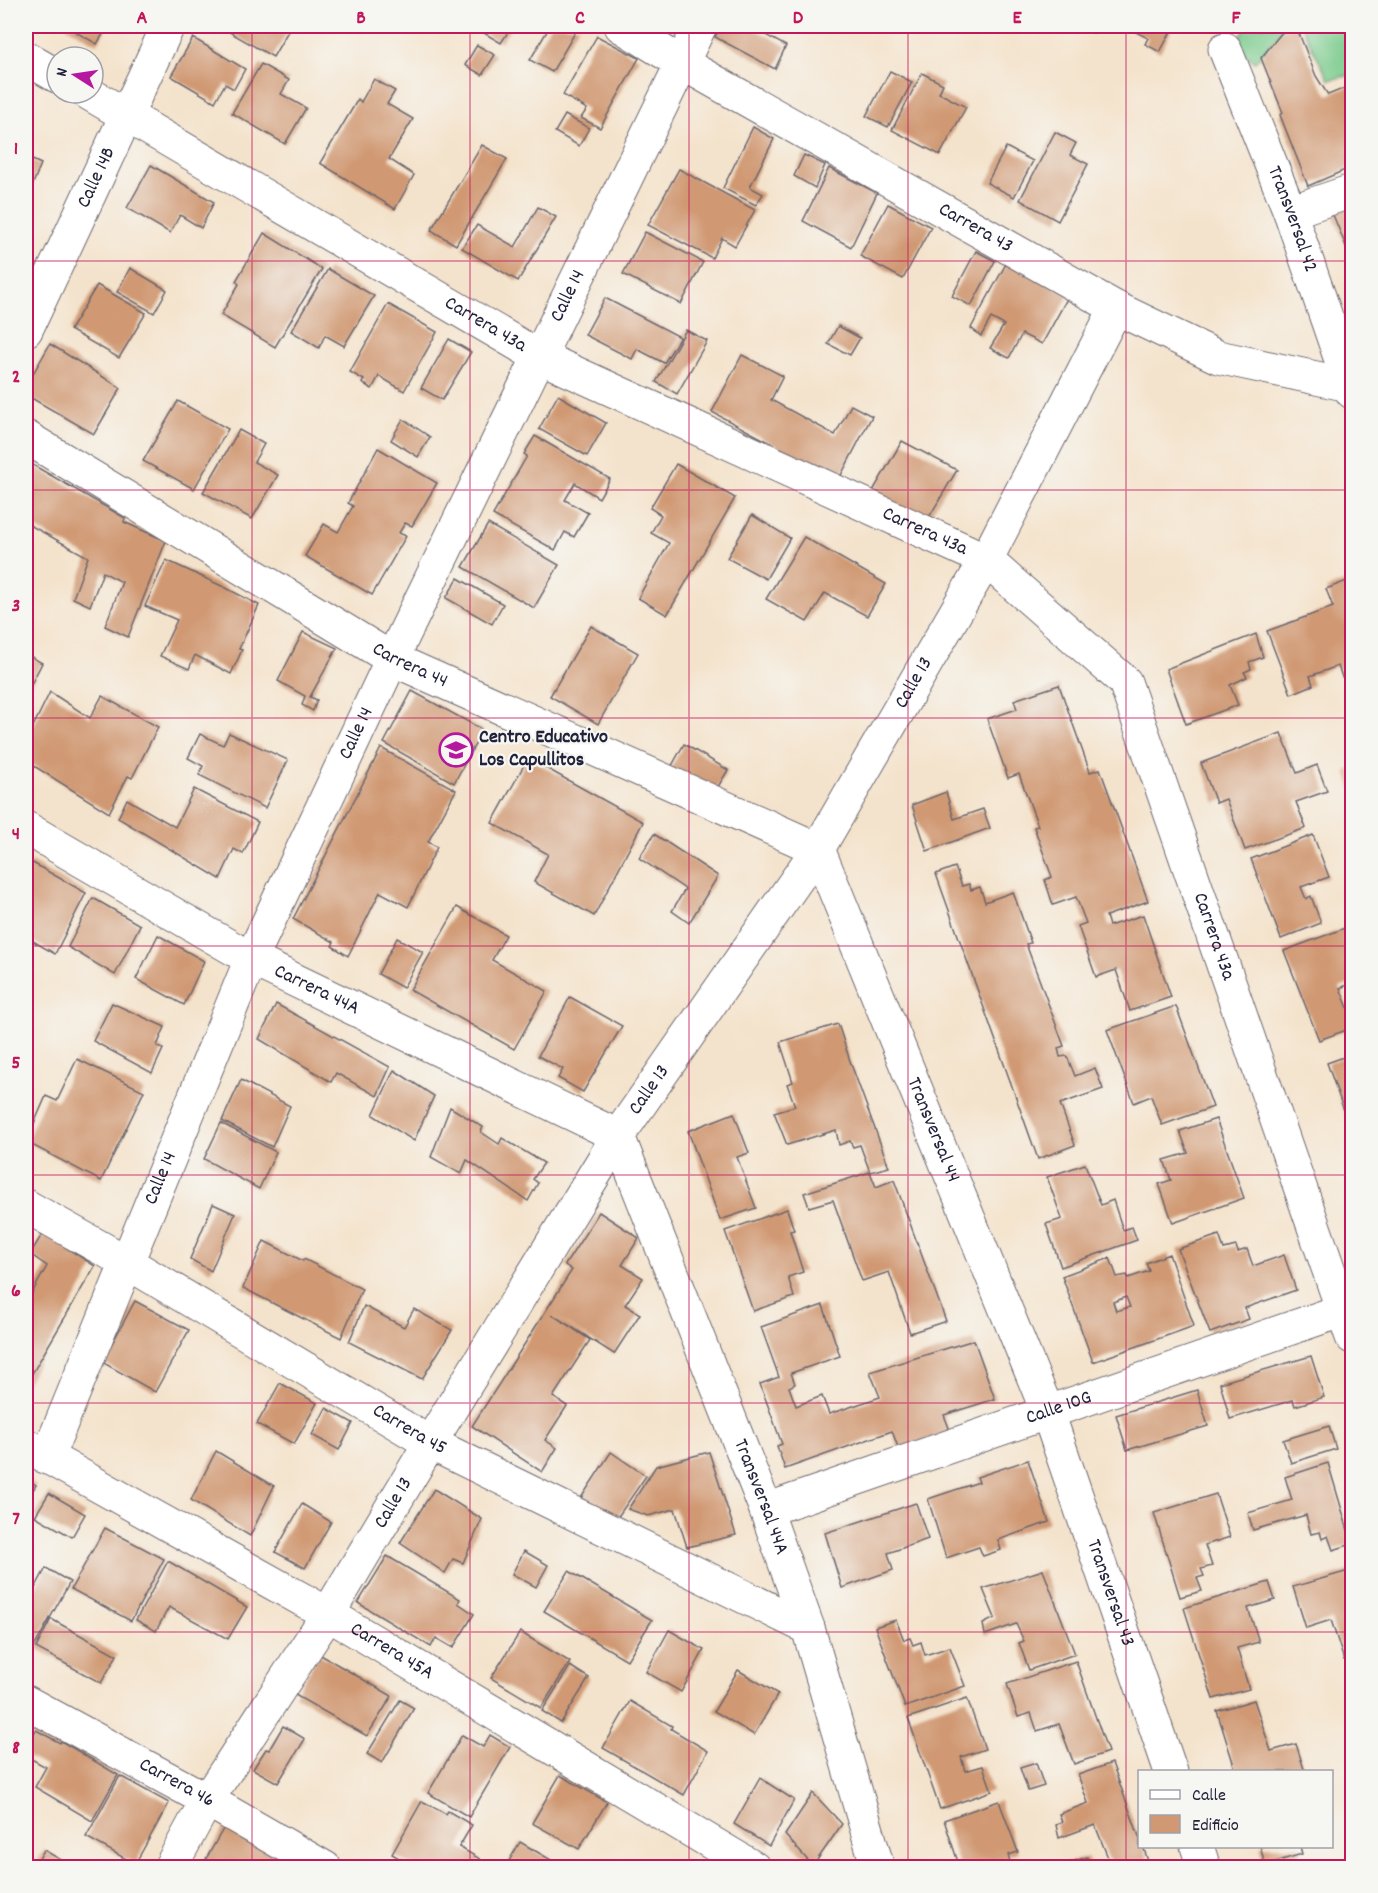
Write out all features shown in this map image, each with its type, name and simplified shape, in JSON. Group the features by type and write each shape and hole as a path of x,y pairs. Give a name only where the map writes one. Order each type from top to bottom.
{"street":[{"name":"Calle 14B","path":"26,330 168,26"},
{"name":"Carrera 43","path":"621,26 680,63 1116,308 1218,357 1351,389"},
{"name":"Calle 14","path":"36,1452 128,1263 251,959 392,658 700,26"},
{"name":"Transversal 42","path":"1225,49 1290,213 1351,389"},
{"path":"26,58 45,69"},
{"name":"Carrera 43a","path":"105,103 538,356 986,560 1125,682 1350,1318"},
{"path":"1290,213 1353,191"},
{"name":"Calle 13","path":"170,1868 207,1800 328,1614 618,1136 818,849 986,560 1116,308"},
{"name":"Carrera 44","path":"26,438 392,658 818,849"},
{"name":"Carrera 44A","path":"26,828 251,959 618,1136"},
{"name":"Transversal 44","path":"818,849 1047,1413"},
{"name":"Transversal 44A","path":"618,1136 766,1510 808,1628 878,1868"},
{"name":"Carrera 45","path":"26,1206 128,1263 430,1443 808,1628"},
{"name":"Calle 10G","path":"766,1510 1047,1413 1350,1318"},
{"name":"Transversal 43","path":"1047,1413 1170,1770"},
{"name":"Carrera 45A","path":"36,1452 328,1614 753,1868"},
{"name":"Carrera 46","path":"26,1702 207,1800 326,1868"},
{"path":"1198,1848 1204,1868"}],"green space":[{"path":"1246,26 1285,26 1255,62 1236,46"},
{"path":"1301,26 1352,26 1352,75 1329,80"}],"building":[{"path":"65,26 108,26 97,44"},
{"path":"219,26 291,26 273,57"},
{"path":"472,26 512,26 501,43"},
{"path":"550,26 579,26 552,72 530,60"},
{"path":"721,26 749,26 786,46 775,69 715,37"},
{"path":"1080,26 1097,26 1093,33"},
{"path":"1124,26 1174,26 1160,52 1145,44 1148,38"},
{"path":"1287,26 1296,26 1316,76 1328,95 1352,85 1352,167 1308,186 1280,115 1283,113 1261,58"},
{"path":"597,36 639,58 600,128 581,118 587,109 563,95"},
{"path":"193,38 245,69 234,89 225,84 215,102 171,76"},
{"path":"477,45 495,55 482,75 465,65"},
{"path":"261,64 289,80 281,94 306,108 285,144 232,113"},
{"path":"890,71 912,82 888,127 866,116"},
{"path":"922,73 943,84 939,93 966,107 940,155 892,130"},
{"path":"374,79 395,91 387,104 413,119 389,159 414,175 395,209 320,163 358,99 361,102"},
{"path":"565,115 589,128 579,146 555,132"},
{"path":"753,127 774,139 750,187 763,194 756,205 723,188"},
{"path":"1055,132 1076,143 1070,155 1088,164 1058,221 1020,200"},
{"path":"482,145 507,159 456,245 431,230"},
{"path":"1006,147 1033,161 1014,197 987,183"},
{"path":"804,155 825,165 815,188 794,176"},
{"path":"26,157 41,164 26,201"},
{"path":"151,165 214,202 201,228 180,215 170,233 127,208"},
{"path":"829,168 877,193 851,247 803,221"},
{"path":"679,169 755,210 735,246 722,238 712,258 648,225"},
{"path":"1352,201 1352,261 1331,210"},
{"path":"888,204 931,227 903,279 860,256"},
{"path":"538,207 556,217 518,281 462,248 477,225 515,247"},
{"path":"645,232 703,262 681,304 623,274"},
{"path":"264,233 322,269 275,347 221,315 239,284 236,281"},
{"path":"976,251 995,261 971,306 952,296"},
{"path":"1007,262 1069,295 1042,344 1022,334 1009,358 990,348 1004,325 991,318 981,336 971,328"},
{"path":"130,268 167,290 154,313 117,292"},
{"path":"328,269 374,296 344,346 325,335 319,348 291,331"},
{"path":"97,285 146,313 119,358 70,330"},
{"path":"605,298 680,337 664,363 637,349 632,359 585,335"},
{"path":"388,304 437,332 404,391 379,376 372,389 362,383 364,380 350,372"},
{"path":"838,326 860,338 850,355 828,344"},
{"path":"686,330 707,341 677,394 656,382"},
{"path":"449,339 471,352 442,400 421,388"},
{"path":"50,344 121,388 94,434 26,395 26,386"},
{"path":"742,355 783,376 771,400 835,435 851,405 872,416 839,479 712,412"},
{"path":"558,395 606,423 587,456 539,429"},
{"path":"178,401 228,429 194,489 143,461"},
{"path":"403,419 430,437 418,457 391,440"},
{"path":"239,430 264,444 254,462 278,475 252,519 203,492"},
{"path":"535,436 610,479 599,498 575,483 565,500 588,513 574,537 565,532 555,550 493,515 527,456 524,454"},
{"path":"902,441 957,470 925,524 870,496"},
{"path":"378,448 437,483 412,526 405,523 399,533 406,536 372,595 305,556 324,524 338,532 353,506 348,503"},
{"path":"26,461 125,518 124,522 166,541 128,637 105,626 122,582 103,572 90,606 73,598 88,557 26,523"},
{"path":"676,464 735,498 667,615 638,598 669,543 651,533 661,515 650,508"},
{"path":"752,515 790,538 766,579 727,558"},
{"path":"488,524 559,565 534,608 463,567"},
{"path":"804,537 886,584 867,616 825,593 807,622 766,599"},
{"path":"166,560 259,605 239,649 242,650 231,674 195,655 189,669 160,656 177,620 145,606"},
{"path":"458,578 503,604 492,624 446,598"},
{"path":"1352,579 1352,673 1342,677 1338,666 1310,676 1313,685 1291,694 1267,631 1333,607 1326,589"},
{"path":"591,626 638,653 598,724 550,696"},
{"path":"303,632 337,648 310,697 317,700 313,711 302,705 305,696 278,681"},
{"path":"1256,634 1263,657 1249,662 1251,669 1244,672 1247,677 1230,685 1238,705 1186,724 1166,669"},
{"path":"26,654 42,663 26,694"},
{"path":"1059,685 1090,772 1100,769 1148,901 1106,916 1109,926 1143,915 1171,997 1130,1011 1116,970 1096,977 1078,926 1086,923 1076,897 1053,905 1045,880 1052,877 1034,827 1038,826 1019,774 1008,778 987,719 1017,709 1014,700"},
{"path":"412,691 483,730 454,783 384,743"},
{"path":"50,692 90,718 102,696 158,727 132,778 128,776 109,813 26,761 26,741"},
{"path":"1352,694 1352,712 1346,697"},
{"path":"229,733 288,760 265,808 199,775 203,766 188,758 200,734 223,745"},
{"path":"1281,733 1297,773 1317,765 1327,791 1296,802 1306,828 1245,850 1226,799 1216,803 1201,763"},
{"path":"684,744 728,770 712,797 669,771"},
{"path":"381,748 456,790 428,842 437,847 408,907 380,892 348,956 332,946 334,942 293,919"},
{"path":"528,758 643,822 594,916 534,882 548,854 492,823"},
{"path":"1352,769 1352,791 1346,771"},
{"path":"194,789 258,822 243,854 234,849 220,879 118,818 127,799 175,827"},
{"path":"946,792 954,819 983,809 990,828 927,851 912,805"},
{"path":"654,834 718,876 689,923 672,911 685,889 639,858"},
{"path":"1313,835 1329,877 1301,887 1306,899 1311,896 1321,923 1281,939 1251,859"},
{"path":"31,862 86,893 55,954 26,937 26,874"},
{"path":"955,867 962,886 969,884 971,890 980,887 985,902 1013,892 1031,943 1026,944 1064,1046 1058,1048 1060,1057 1067,1056 1075,1076 1095,1068 1103,1089 1060,1104 1075,1145 1038,1159 936,874"},
{"path":"93,898 140,925 115,975 68,947"},
{"path":"457,907 506,935 492,960 547,991 514,1049 410,990"},
{"path":"1345,928 1352,947 1346,950 1352,968 1352,983 1340,988 1352,1018 1352,1028 1319,1040 1284,951"},
{"path":"158,935 204,961 184,1005 136,979"},
{"path":"397,938 423,952 403,988 378,974"},
{"path":"570,997 622,1026 583,1092 558,1078 563,1069 538,1056"},
{"path":"112,1003 165,1027 157,1046 163,1049 152,1073 93,1041"},
{"path":"276,1004 390,1067 377,1096 336,1073 331,1082 259,1039"},
{"path":"1176,1006 1213,1107 1162,1125 1151,1096 1134,1103 1107,1030"},
{"path":"838,1024 889,1167 870,1172 860,1145 853,1147 850,1141 839,1145 836,1130 787,1145 774,1112 795,1106 787,1084 793,1082 780,1042"},
{"path":"1352,1054 1352,1133 1327,1063"},
{"path":"77,1059 144,1091 101,1181 26,1142 46,1096 57,1101"},
{"path":"394,1070 434,1096 414,1141 373,1115"},
{"path":"241,1080 290,1106 272,1147 222,1121"},
{"path":"450,1107 483,1127 481,1132 499,1144 502,1138 544,1163 533,1179 538,1183 528,1201 467,1160 461,1174 431,1157"},
{"path":"734,1113 749,1153 737,1157 756,1208 720,1220 688,1131"},
{"path":"1216,1119 1244,1198 1173,1223 1159,1184 1171,1180 1164,1160 1188,1153 1180,1131"},
{"path":"221,1123 276,1152 259,1189 204,1159"},
{"path":"1085,1164 1101,1205 1113,1200 1123,1230 1132,1227 1137,1240 1061,1267 1046,1224 1062,1219 1047,1177"},
{"path":"870,1172 876,1187 894,1180 946,1321 910,1333 889,1272 862,1281 833,1200 809,1207 804,1193"},
{"path":"213,1204 235,1214 211,1271 190,1259"},
{"path":"787,1209 794,1230 790,1231 803,1272 788,1277 794,1297 753,1311 725,1231"},
{"path":"599,1212 639,1238 622,1265 643,1278 625,1305 640,1314 614,1354 551,1314 590,1340 553,1397 567,1406 545,1440 557,1448 542,1472 472,1426 572,1270 565,1265"},
{"path":"43,1233 95,1266 26,1384 26,1304 47,1266 30,1254"},
{"path":"1219,1235 1224,1249 1236,1246 1238,1252 1247,1249 1253,1266 1284,1255 1296,1290 1245,1308 1249,1319 1210,1333 1178,1249"},
{"path":"264,1241 362,1289 341,1338 243,1288"},
{"path":"1169,1254 1194,1326 1093,1362 1062,1276 1110,1258 1117,1277 1127,1275 1128,1278 1149,1271 1146,1263","holes":["1126,1297 1130,1307 1116,1311 1113,1302"]},
{"path":"135,1301 189,1330 155,1392 102,1362"},
{"path":"823,1305 840,1356 791,1373 795,1384 789,1387 796,1406 822,1396 829,1414 880,1397 870,1372 974,1340 995,1399 944,1415 951,1433 899,1450 892,1431 785,1469 777,1446 782,1444 760,1384 779,1377 761,1327"},
{"path":"364,1306 404,1327 414,1309 452,1330 422,1379 349,1342"},
{"path":"1311,1356 1324,1397 1295,1406 1293,1400 1230,1419 1220,1383"},
{"path":"280,1383 317,1403 294,1444 257,1424"},
{"path":"1197,1390 1208,1426 1127,1450 1116,1415"},
{"path":"326,1408 353,1423 339,1450 312,1435"},
{"path":"1329,1426 1336,1449 1291,1463 1283,1440"},
{"path":"216,1451 274,1486 250,1536 191,1500"},
{"path":"611,1452 646,1476 615,1521 581,1498"},
{"path":"709,1452 736,1535 687,1547 675,1509 648,1516 628,1509 656,1466"},
{"path":"1028,1460 1049,1522 998,1540 1001,1550 983,1556 979,1547 946,1558 928,1499 979,1482 977,1477"},
{"path":"1328,1463 1352,1544 1333,1550 1328,1536 1322,1539 1320,1532 1311,1534 1306,1515 1253,1530 1248,1513 1292,1500 1285,1477"},
{"path":"26,1478 36,1485 26,1502"},
{"path":"434,1489 482,1519 463,1563 453,1559 445,1573 400,1543"},
{"path":"49,1493 85,1514 72,1537 35,1516"},
{"path":"1216,1494 1230,1537 1205,1545 1212,1566 1201,1569 1204,1576 1197,1578 1202,1591 1180,1597 1154,1513"},
{"path":"916,1503 928,1539 888,1553 893,1570 842,1588 825,1533"},
{"path":"302,1504 331,1522 305,1568 275,1552"},
{"path":"105,1528 164,1559 131,1621 71,1589"},
{"path":"524,1551 548,1565 536,1587 512,1574"},
{"path":"387,1556 460,1599 458,1603 474,1614 453,1648 436,1638 431,1647 358,1603"},
{"path":"168,1561 247,1607 228,1639 169,1607 156,1631 136,1620"},
{"path":"46,1568 70,1582 34,1647 26,1642 26,1605"},
{"path":"1043,1570 1075,1654 1029,1670 1019,1643 1024,1641 1016,1624 985,1635 983,1624 995,1618 983,1589"},
{"path":"1352,1570 1352,1657 1344,1660 1331,1620 1306,1628 1293,1587"},
{"path":"569,1571 652,1620 627,1660 544,1611"},
{"path":"1269,1582 1275,1600 1248,1608 1259,1642 1237,1648 1249,1689 1213,1699 1184,1608"},
{"path":"51,1619 117,1655 101,1683 36,1648"},
{"path":"896,1620 904,1640 910,1638 913,1645 921,1642 925,1655 950,1647 965,1686 905,1707 875,1627"},
{"path":"669,1630 704,1650 681,1692 646,1672"},
{"path":"520,1632 570,1662 541,1708 491,1678"},
{"path":"319,1654 392,1696 367,1736 295,1695"},
{"path":"1076,1661 1108,1752 1074,1764 1059,1724 1037,1731 1031,1713 1018,1717 1007,1684"},
{"path":"570,1666 589,1678 561,1723 542,1711"},
{"path":"738,1670 778,1694 754,1735 714,1711"},
{"path":"967,1698 985,1749 961,1757 965,1771 983,1766 992,1791 940,1809 908,1718"},
{"path":"400,1700 414,1708 382,1763 367,1754"},
{"path":"1254,1700 1271,1751 1296,1744 1304,1770 1235,1770 1217,1711"},
{"path":"630,1701 708,1751 684,1795 603,1748"},
{"path":"283,1726 305,1739 278,1783 253,1769 266,1749 269,1750"},
{"path":"36,1730 60,1743 61,1741 118,1775 92,1821 35,1787 46,1767 26,1756 26,1750"},
{"path":"462,1735 483,1747 490,1735 510,1747 469,1817 428,1793"},
{"path":"1036,1763 1044,1786 1028,1791 1020,1768"},
{"path":"1112,1763 1138,1834 1138,1848 1144,1848 1149,1864 1140,1868 1112,1868 1095,1825 1059,1838 1056,1825 1062,1822 1059,1814 1088,1803 1078,1775"},
{"path":"560,1775 607,1802 579,1849 532,1823"},
{"path":"120,1776 169,1803 135,1864 86,1837"},
{"path":"760,1778 794,1800 769,1846 734,1824"},
{"path":"813,1793 842,1824 813,1866 785,1835"},
{"path":"422,1801 446,1814 448,1811 472,1825 459,1847 480,1859 476,1868 416,1868 392,1854"},
{"path":"999,1801 1018,1852 1008,1855 1012,1868 960,1868 944,1820"},
{"path":"226,1824 284,1859 279,1868 206,1868 202,1866"},
{"path":"520,1842 565,1868 505,1868"},
{"path":"1261,1848 1300,1848 1302,1854 1265,1865"},
{"path":"44,1850 68,1864 66,1868 46,1868 37,1862"},
{"path":"1087,1857 1091,1868 1056,1867"}],"place":[{"name":"Centro Educativo Los Capullitos","path":"456,750"}]}
